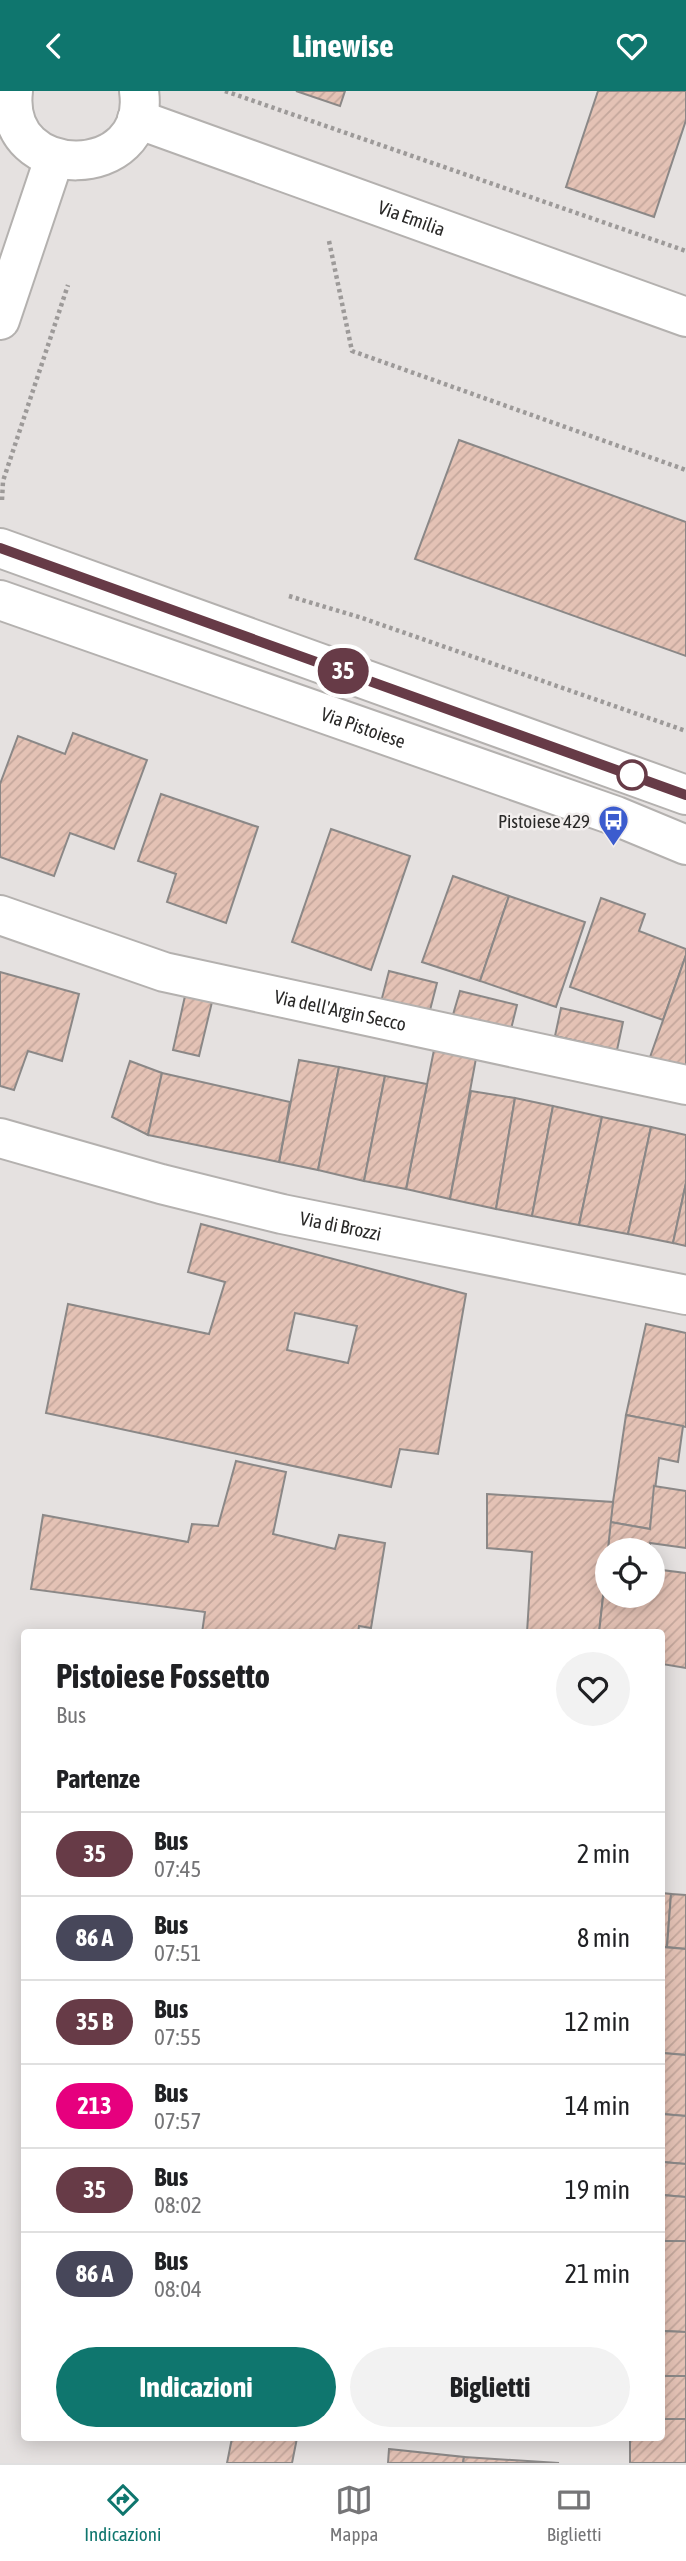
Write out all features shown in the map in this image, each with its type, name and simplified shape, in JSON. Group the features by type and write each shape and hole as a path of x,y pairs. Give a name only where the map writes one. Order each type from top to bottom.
{"street":[{"path":"13,91 14,115 22,133 37,149 54,159 75,162 94,160 113,151 127,137 138,105"},
{"name":"Via Emilia","path":"138,105 686,317"},
{"path":"0,320 54,159"},
{"path":"0,548 686,795"},
{"name":"Via Pistoiese","path":"0,600 603,812 686,845"},
{"name":"Via dell'Argin Secco","path":"0,915 164,972 686,1085"},
{"name":"Via di Brozzi","path":"0,1138 161,1184 282,1214 686,1295"}],"path":[{"path":"225,91 686,251"},
{"path":"328,237 352,351 686,470"},
{"path":"2,510 3,481 70,277"}],"building":[{"path":"296,91 345,91 340,106"},
{"path":"598,91 686,91 686,120 654,217 566,187"},
{"path":"459,440 686,522 686,656 415,559"},
{"path":"73,733 147,760 114,849 70,833 54,876 0,857 0,784 18,736 65,754"},
{"path":"161,794 258,827 226,923 167,902 176,874 138,861"},
{"path":"331,829 410,856 371,970 292,942"},
{"path":"453,876 509,896 480,981 422,962"},
{"path":"509,896 585,922 556,1007 480,981"},
{"path":"601,898 645,914 639,931 686,949 663,1020 570,987"},
{"path":"686,955 686,1069 649,1060"},
{"path":"389,971 437,983 429,1014 381,1002"},
{"path":"0,972 79,994 62,1061 28,1051 14,1090 0,1086"},
{"path":"460,991 517,1005 511,1029 452,1018"},
{"path":"185,996 212,1002 199,1056 173,1050"},
{"path":"561,1008 623,1022 617,1050 555,1036"},
{"path":"435,1045 477,1053 450,1199 406,1189"},
{"path":"299,1060 339,1067 318,1170 279,1162"},
{"path":"130,1061 162,1073 148,1135 112,1117"},
{"path":"339,1067 385,1076 364,1181 318,1170"},
{"path":"162,1073 290,1102 279,1162 148,1135"},
{"path":"385,1076 427,1084 406,1189 364,1181"},
{"path":"471,1091 515,1098 496,1209 450,1199"},
{"path":"515,1098 553,1106 532,1216 496,1209"},
{"path":"553,1106 602,1117 579,1225 532,1216"},
{"path":"602,1117 651,1127 628,1234 579,1225"},
{"path":"651,1127 686,1135 686,1183 673,1243 628,1234"},
{"path":"686,1183 686,1246 673,1243"},
{"path":"201,1224 466,1294 438,1454 400,1449 391,1487 46,1413 68,1304 209,1334 225,1282 188,1272","holes":["295,1313 357,1326 348,1363 287,1350"]},
{"path":"646,1324 686,1333 686,1427 626,1415"},
{"path":"626,1415 683,1426 678,1462 659,1458 650,1529 610,1522"},
{"path":"236,1461 286,1472 273,1534 335,1549 339,1535 385,1543 371,1628 203,1629 205,1612 31,1589 43,1515 188,1542 192,1524 218,1526"},
{"path":"654,1486 686,1491 686,1548 665,1545 665,1538 609,1538 610,1522 650,1529"},
{"path":"487,1494 613,1502 609,1538 595,1538 595,1608 602,1608 599,1629 527,1629 532,1552 487,1548"},
{"path":"665,1570 686,1573 686,1668 665,1664 665,1629 599,1629 602,1608 665,1608"},
{"path":"665,1893 671,1894 665,1947"},
{"path":"671,1894 686,1895 686,1949 667,1947"},
{"path":"665,1947 686,1949 686,2055 665,2053"},
{"path":"665,2053 686,2055 686,2116 665,2114"},
{"path":"665,2114 686,2116 686,2164 665,2162"},
{"path":"665,2162 686,2164 686,2197 665,2195"},
{"path":"665,2195 686,2197 686,2241 665,2241"},
{"path":"665,2241 686,2241 686,2332 665,2331"},
{"path":"665,2331 686,2332 686,2376 665,2376"},
{"path":"665,2376 686,2376 686,2419 665,2419"},
{"path":"665,2419 686,2419 686,2463 630,2463 630,2441 665,2441"},
{"path":"231,2441 296,2441 292,2463 227,2463"},
{"path":"389,2449 464,2457 463,2463 388,2463"},
{"path":"464,2457 559,2463 463,2463"}],"bus line":[{"name":"35","path":"0,548 686,795"}],"place":[{"name":"Pistoiese 429","path":"613,848"}]}
